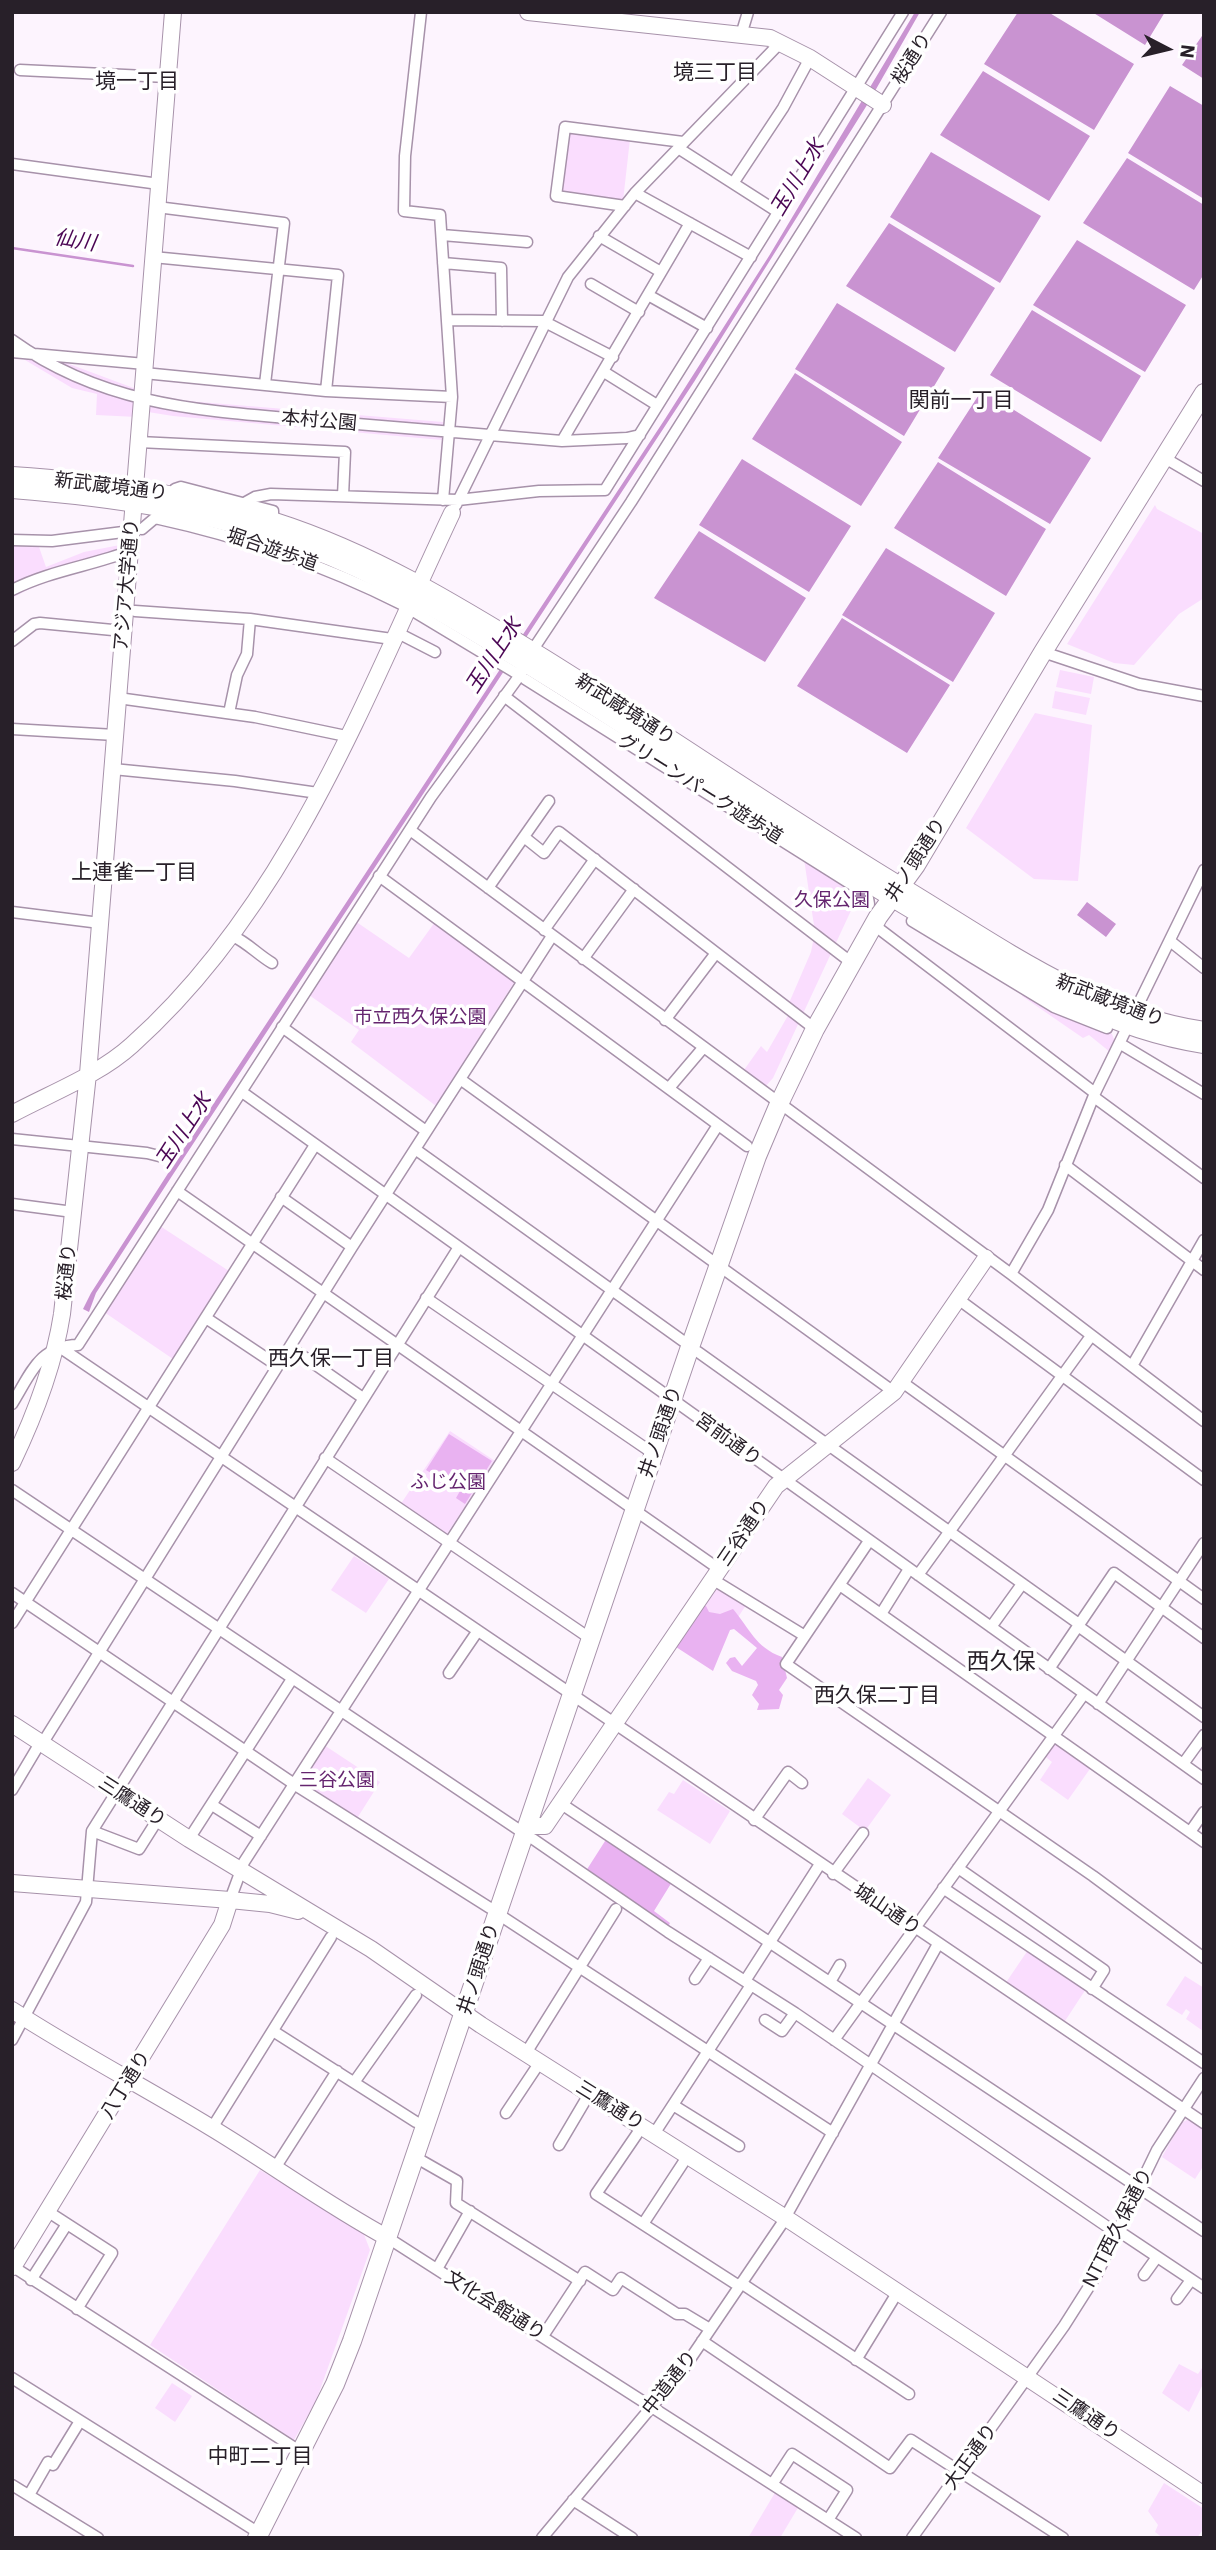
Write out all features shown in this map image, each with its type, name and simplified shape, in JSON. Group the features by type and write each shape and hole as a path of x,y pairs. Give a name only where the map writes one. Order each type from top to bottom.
{"main road":[{"name":"井ノ頭通り","path":"258,2535 335,2384 465,2014 494,1911 529,1833 571,1695 757,1156 779,1104 815,1029 874,925 897,892 1163,457 1201,403"},
{"name":"新武蔵境通り","path":"12,476 134,494 265,533 339,560 502,648 897,892 1056,981 1131,1019 1204,1044"},
{"name":"新武蔵境通り","path":"12,489 173,495 273,521 348,549 411,598"},
{"name":"新武蔵境通り","path":"1131,1019 1204,1031"}],"street":[{"name":"アジア大学通り","path":"88,1074 130,551 136,530 134,494 173,12"},
{"path":"421,12 405,156 404,211 440,215 452,397 451,504"},
{"path":"528,12 630,18 780,43 810,58 883,105"},
{"path":"741,35 748,12"},
{"path":"246,502 271,494 451,504 539,491 604,490 858,88 903,12"},
{"name":"桜通り","path":"58,1346 78,1345 379,876 575,589 941,12"},
{"path":"12,1114 88,1074 131,1046 231,935 284,858 318,793 394,635 451,504 490,433 543,321 568,277 635,193 780,43"},
{"path":"734,182 783,108 810,58"},
{"path":"20,70 167,77"},
{"path":"625,206 556,196 565,127 680,145 716,174 734,182 778,212"},
{"path":"12,164 159,184"},
{"path":"635,193 751,257"},
{"path":"157,207 284,223 265,384"},
{"path":"562,441 690,223"},
{"path":"442,234 527,242"},
{"path":"599,236 661,272"},
{"path":"153,257 338,275 326,391"},
{"path":"443,263 502,268 502,321"},
{"path":"592,284 639,312"},
{"path":"648,295 707,328"},
{"path":"447,320 543,321 613,357"},
{"name":"本村公園","path":"12,340 32,354 105,388 142,401 184,408 562,441 640,435"},
{"path":"12,352 326,391 452,397"},
{"path":"604,372 657,405"},
{"path":"139,442 345,452 343,496"},
{"path":"1163,457 1204,481"},
{"path":"173,495 175,489 181,487 246,502 273,512 273,521"},
{"name":"堀合遊歩道","path":"136,530 155,517 230,535 305,559 411,598 502,648"},
{"path":"12,540 52,541 136,530"},
{"path":"12,590 41,575 92,566 130,551"},
{"path":"135,611 250,619 394,635 435,652"},
{"path":"229,713 237,675 247,654 250,619"},
{"path":"12,641 34,624 40,623 123,631"},
{"path":"1043,652 1139,684 1204,696"},
{"name":"グリーンパーク遊歩道","path":"525,663 854,886 868,898 869,904"},
{"path":"504,696 852,962"},
{"path":"118,698 229,713 346,736"},
{"path":"12,729 116,735"},
{"path":"113,769 235,781 318,793"},
{"path":"488,888 549,802"},
{"path":"410,830 986,1258 1011,1273 1204,1421"},
{"path":"524,837 544,853 559,832 815,1029"},
{"path":"12,1790 352,1247 522,982 548,933 595,859"},
{"path":"1011,1273 1048,1210 1094,1095 1204,870"},
{"path":"379,876 747,1146"},
{"path":"583,959 634,889"},
{"path":"12,912 100,923"},
{"path":"912,920 1054,1007 1107,1028"},
{"path":"874,925 1204,1178"},
{"path":"231,935 257,949 260,956 272,963"},
{"path":"1170,941 1204,968"},
{"path":"665,1020 716,953"},
{"path":"282,1027 426,1131"},
{"path":"1124,1046 1204,1094"},
{"path":"669,1088 703,1048"},
{"name":"桜通り","path":"12,1463 29,1426 58,1346 88,1074"},
{"path":"460,1079 656,1221 898,1387 1004,1455 1204,1599"},
{"name":"宮前通り","path":"242,1092 1204,1779"},
{"path":"230,1900 241,1870 261,1836 718,1125"},
{"path":"12,1139 80,1145 167,1158"},
{"path":"12,1623 251,1243 316,1145"},
{"path":"415,1149 683,1341"},
{"path":"1065,1165 1204,1270"},
{"path":"177,1191 635,1511 716,1574 805,1636"},
{"path":"281,1197 352,1247"},
{"path":"12,1205 73,1212"},
{"path":"1132,1366 1204,1240"},
{"path":"12,2040 19,2014 86,1902 92,1831 459,1247"},
{"name":"三谷通り","path":"529,1833 545,1826 776,1486 898,1387 986,1258"},
{"path":"426,1298 654,1454"},
{"path":"958,1299 1204,1480"},
{"path":"205,1318 278,1366"},
{"path":"881,1614 913,1572 949,1532 1091,1336"},
{"path":"12,1404 41,1357 58,1346"},
{"name":"城山通り","path":"58,1346 293,1508 1204,2123"},
{"path":"290,1347 363,1398"},
{"path":"698,1352 1204,1717"},
{"path":"325,1458 591,1639"},
{"path":"12,1490 341,1712 529,1833 709,1958 795,2012 1204,2288"},
{"path":"869,1541 786,1664 1204,1958"},
{"path":"1098,1704 1204,1544"},
{"path":"1049,1669 1114,1573 1204,1638"},
{"path":"991,1628 1022,1584"},
{"path":"841,1586 1204,1842"},
{"path":"12,1593 294,1784 833,2133"},
{"path":"449,1673 477,1632"},
{"path":"189,1839 292,1679"},
{"path":"834,2040 1084,1694"},
{"name":"三鷹通り","path":"12,1724 189,1839 371,1949 465,2014 785,2218 1204,2495"},
{"path":"1183,1765 1204,1735"},
{"path":"754,1820 791,1768 802,1783"},
{"path":"560,1804 1204,2231"},
{"path":"212,1805 261,1836"},
{"path":"1190,1832 1204,1812"},
{"path":"92,1831 139,1849 158,1819"},
{"path":"833,1874 863,1833"},
{"path":"654,2134 708,2051 769,1941 820,1864"},
{"path":"958,1868 1104,1970 1092,1989"},
{"path":"12,1883 230,1900 294,1909 321,1921"},
{"path":"943,1888 1204,2063"},
{"name":"八丁通り","path":"12,2267 129,2082 222,1926 230,1900"},
{"path":"506,2113 579,1967 616,1909"},
{"path":"212,2128 331,1937"},
{"name":"中道通り","path":"542,2538 652,2406 702,2341 785,2218 938,1944"},
{"path":"695,1979 709,1958"},
{"path":"830,1982 840,1965"},
{"path":"355,2081 416,1995"},
{"path":"765,2020 782,2031 795,2012"},
{"name":"文化会館通り","path":"19,2014 129,2082 141,2085 212,2128 856,2538"},
{"path":"273,2031 416,2122"},
{"path":"275,2168 337,2071"},
{"name":"NTT西久保通り","path":"1029,2377 1097,2274 1138,2187 1204,2078"},
{"path":"558,2145 585,2101"},
{"path":"673,2105 739,2146"},
{"path":"637,2134 596,2194 909,2394"},
{"path":"415,2157 457,2181 456,2203 580,2281"},
{"path":"643,2224 683,2163"},
{"path":"47,2211 112,2253 77,2309"},
{"path":"437,2269 470,2211"},
{"path":"31,2280 67,2224"},
{"path":"1144,2275 1157,2257"},
{"path":"12,2267 301,2452"},
{"path":"542,2336 585,2272 613,2290 621,2278 677,2314 685,2314 710,2329"},
{"path":"1177,2299 1191,2280"},
{"path":"856,2360 894,2298"},
{"path":"702,2341 890,2468 911,2440 1063,2538"},
{"name":"大正通り","path":"912,2538 1029,2377"},
{"path":"12,2378 258,2535"},
{"path":"29,2495 48,2462 52,2465 80,2421"},
{"path":"773,2483 792,2454 847,2490 828,2520"},
{"path":"12,2484 92,2536"},
{"path":"573,2500 632,2538"}],"green space":[{"path":"571,132 630,139 623,201 560,192 568,134"},
{"path":"20,357 61,361 139,390 137,417 96,415 97,394 72,388"},
{"path":"149,395 175,400 443,422 442,440 173,416 148,412"},
{"path":"1155,505 1157,509 1204,534 1204,598 1179,614 1134,665 1114,663 1067,644"},
{"path":"125,544 123,560 53,580 12,598 12,546 39,547 46,567 84,552"},
{"path":"1060,670 1094,677 1091,694 1056,687"},
{"path":"1055,691 1090,698 1086,715 1052,708"},
{"path":"1035,713 1092,725 1078,881 1034,879 966,828"},
{"name":"久保公園","path":"804,859 850,887 855,902 773,1078 765,1087 744,1070 761,1046 767,1052 790,1012 789,1003 811,952 815,932"},
{"name":"市立西久保公園","path":"355,921 409,958 435,922 515,981 436,1106 351,1042 359,1030 309,995"},
{"path":"1025,991 1112,1034 1115,1042 1110,1052 1089,1035 1083,1038 1022,996"},
{"path":"160,1226 229,1271 173,1359 104,1312"},
{"name":"ふじ公園","path":"450,1431 495,1461 447,1534 400,1505"},
{"path":"449,1434 492,1461 465,1504 456,1498 460,1491 426,1470"},
{"path":"354,1556 389,1579 366,1613 331,1590"},
{"path":"715,1584 746,1605 726,1636 695,1614"},
{"path":"706,1606 709,1612 720,1614 733,1609 759,1643 782,1657 787,1678 779,1690 783,1695 779,1709 757,1710 759,1704 752,1695 758,1685 756,1681 732,1671 726,1663 735,1657 742,1666 757,1648 734,1629 730,1630 713,1671 676,1647 676,1636 697,1607"},
{"path":"1053,1742 1092,1766 1068,1800 1040,1780 1052,1762 1043,1755"},
{"name":"三谷公園","path":"324,1745 380,1782 356,1820 303,1786 302,1779"},
{"path":"868,1778 891,1795 865,1831 842,1814"},
{"path":"683,1780 730,1811 710,1844 657,1810 669,1792 674,1794"},
{"path":"607,1838 672,1882 654,1911 670,1923 667,1929 584,1874"},
{"path":"1028,1950 1086,1989 1063,2024 1005,1984"},
{"path":"1185,1976 1204,1988 1203,2031 1186,2019 1190,2012 1186,2009 1182,2015 1166,2005"},
{"path":"1189,2119 1204,2129 1204,2165 1195,2179 1162,2157 1181,2123"},
{"path":"260,2170 363,2232 370,2250 316,2401 294,2440 150,2345"},
{"path":"1179,2364 1198,2374 1204,2365 1204,2382 1189,2412 1162,2393"},
{"path":"172,2383 192,2396 175,2422 155,2408"},
{"path":"1164,2483 1204,2509 1204,2528 1197,2538 1163,2538 1155,2532 1158,2525 1148,2511"},
{"path":"776,2491 799,2506 780,2538 748,2538"}],"shaded area":[{"path":"915,12 920,12 867,105 694,382 172,1176 96,1293 89,1312 83,1309 185,1147 665,419 769,256"},
{"path":"1018,12 1048,12 1134,64 1094,130 984,64"},
{"path":"1092,12 1165,12 1145,45"},
{"path":"1204,33 1204,79 1182,65"},
{"path":"983,71 1090,136 1049,201 940,135"},
{"path":"1170,86 1204,106 1204,199 1128,153"},
{"path":"931,152 1041,216 1000,283 890,217"},
{"path":"1127,158 1204,205 1204,274 1194,290 1083,223"},
{"path":"889,223 995,288 955,352 846,286"},
{"path":"1077,240 1186,305 1145,372 1033,305"},
{"path":"837,303 945,368 904,436 795,369"},
{"path":"1032,310 1141,376 1101,442 990,375"},
{"path":"795,373 902,442 861,506 752,439"},
{"path":"982,390 1091,458 1050,524 938,458"},
{"path":"742,459 851,526 809,592 699,525"},
{"path":"938,462 1046,529 1006,596 894,528"},
{"path":"699,531 806,598 765,662 654,598"},
{"path":"886,548 995,613 953,682 842,615"},
{"path":"842,618 950,685 907,753 797,686"},
{"path":"1087,902 1116,924 1106,937 1077,915"}],"waterway":[{"name":"仙川","path":"12,248 133,266"}],"district":[{"name":"境三丁目","path":"715,73"},
{"name":"境一丁目","path":"137,82"},
{"name":"関前一丁目","path":"961,401"},
{"name":"上連雀一丁目","path":"134,873"},
{"name":"西久保一丁目","path":"331,1359"},
{"name":"西久保","path":"1001,1662"},
{"name":"西久保二丁目","path":"877,1696"},
{"name":"中町二丁目","path":"260,2457"}],"water label":[{"name":"玉川上水","path":"798,178"},
{"name":"玉川上水","path":"494,656"},
{"name":"玉川上水","path":"184,1131"}]}
